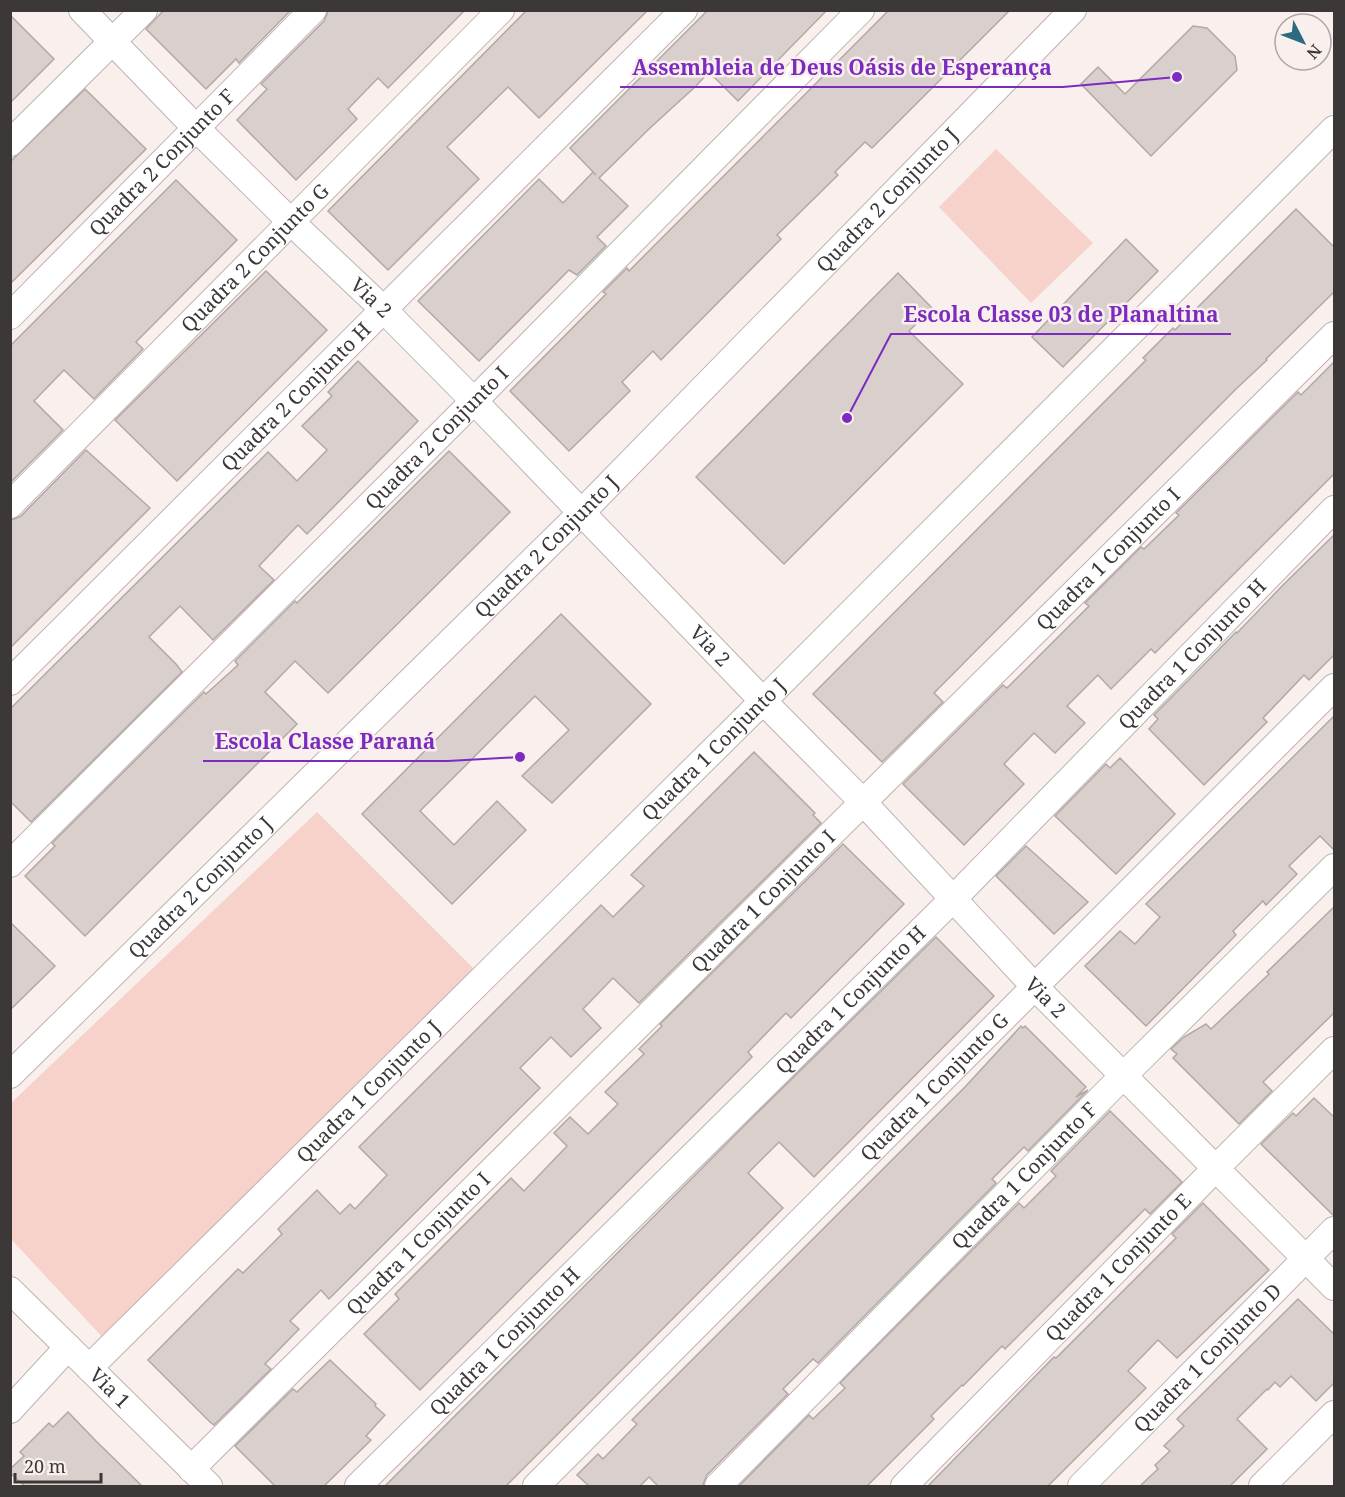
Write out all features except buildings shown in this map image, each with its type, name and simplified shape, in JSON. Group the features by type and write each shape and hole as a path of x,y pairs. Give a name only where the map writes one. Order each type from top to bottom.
{"street":[{"name":"Via 2","path":"82,10 196,128 474,400 863,802 1035,987 1335,1287"},
{"path":"10,143 144,10"},
{"name":"Quadra 2 Conjunto F","path":"10,316 313,10"},
{"name":"Quadra 2 Conjunto G","path":"10,505 501,10"},
{"name":"Quadra 2 Conjunto H","path":"10,682 684,10"},
{"name":"Quadra 2 Conjunto I","path":"10,864 861,10"},
{"name":"Quadra 2 Conjunto J","path":"10,1075 582,512 1073,10"},
{"name":"Quadra 1 Conjunto J","path":"89,1368 763,701 1335,129"},
{"name":"Quadra 1 Conjunto I","path":"200,1478 863,802 1335,335"},
{"name":"Quadra 1 Conjunto H","path":"358,1486 953,899 1335,509"},
{"name":"Quadra 1 Conjunto G","path":"536,1486 1335,687"},
{"name":"Quadra 1 Conjunto F","path":"717,1486 1335,867"},
{"name":"Quadra 1 Conjunto E","path":"904,1486 1335,1050"},
{"name":"Quadra 1 Conjunto D","path":"1081,1486 1335,1230"},
{"name":"Via 1","path":"10,1290 200,1478"},
{"path":"10,1410 68,1347"},
{"path":"1262,1486 1335,1414"}],"shaded area":[{"path":"996,149 1093,243 1031,303 939,207"},
{"path":"317,812 475,970 104,1339 11,1239 11,1103"}],"place":[{"name":"Assembleia de Deus Oásis de Esperança","path":"1177,77"},
{"name":"Escola Classe 03 de Planaltina","path":"847,418"},
{"name":"Escola Classe Paraná","path":"520,757"}]}
